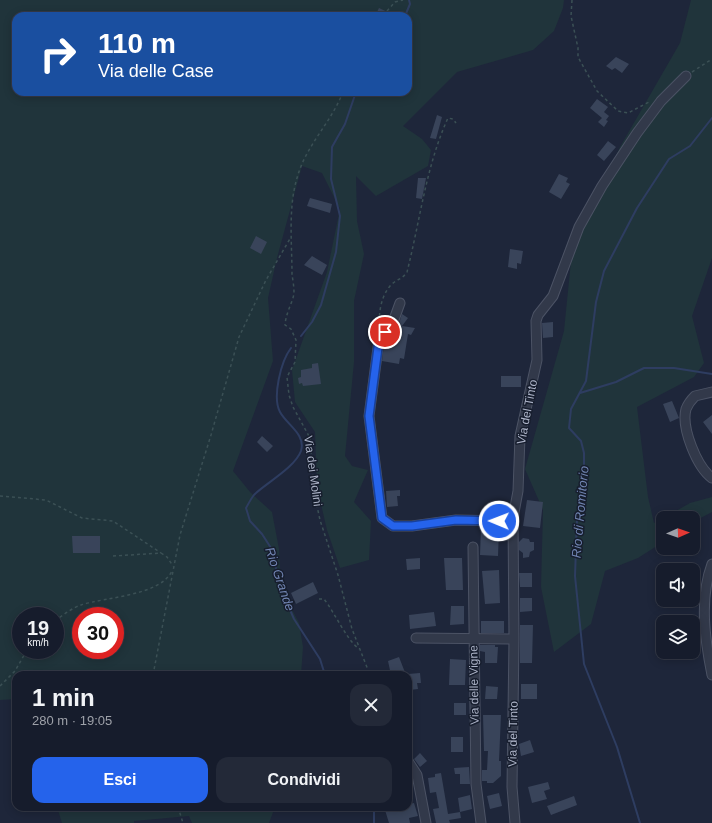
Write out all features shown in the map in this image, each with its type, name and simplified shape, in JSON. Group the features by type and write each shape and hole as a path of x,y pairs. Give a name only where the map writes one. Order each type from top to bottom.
{"street":[{"name":"Via del Tinto","path":"515,823 512,787 514,640 513,521 518,491 520,436 536,360 536,321 538,315 553,296 579,227 602,186 637,133 661,101 686,76"},
{"path":"400,303 392,325 379,340 369,416 382,518 393,526 412,526 456,520 513,521"},
{"path":"712,392 695,396 686,409 685,416 687,432 700,466 712,478"},
{"name":"Via delle Vigne","path":"473,547 476,784 481,823"},
{"path":"712,564 706,591 705,613 706,635 712,675"},
{"path":"416,638 514,640"},
{"path":"412,767 417,775 426,823"}],"path":[{"path":"387,11 394,2 403,0"},
{"path":"572,0 571,16 578,48 578,57 597,91 618,110 628,113 655,100"},
{"path":"686,76 712,59"},
{"name":"Via dei Molini","path":"341,96 332,116 309,148 297,177 293,195 292,236 294,293 285,315 285,325 294,334 296,344 294,351 295,362 287,377 287,387 293,407 306,428 310,438 314,492 318,513 359,649 368,671"},
{"path":"379,340 380,307 390,286 407,272 437,147 448,118 453,119 456,123"},
{"path":"154,671 180,534 211,435 239,337 266,280 292,236"},
{"path":"0,496 46,500 82,518 113,521 172,562 173,568 169,576 160,583 122,596 81,605 64,615"},
{"path":"112,556 161,553"},
{"path":"319,598 324,599 359,649"},
{"path":"15,671 22,659"},
{"path":"0,686 12,674"},
{"path":"179,811 183,823"}],"shaded area":[{"path":"0,0 564,0 563,8 554,31 533,50 457,72 403,126 422,139 431,150 428,166 376,196 356,176 357,221 364,254 354,301 354,362 345,456 352,466 368,470 354,502 371,521 369,560 340,568 327,530 317,487 315,432 295,402 292,370 327,272 340,209 322,173 302,166 277,258 268,298 273,361 233,471 250,492 272,512 279,549 281,589 299,623 303,647 301,671 12,671 12,699 0,700"},
{"path":"691,0 712,0 712,258 692,316 704,363 694,377 637,407 648,497 654,523 656,522 656,546 638,558 605,571 591,624 554,652 541,587 543,510 525,469 564,331 572,251 620,147 680,43"},
{"path":"712,497 712,512 700,518 700,511 676,511 690,503"},
{"path":"58,811 274,811 269,823 192,823 189,816 134,821 134,823 62,823"}],"building":[{"path":"379,8 388,12 377,12"},
{"path":"616,57 629,64 622,73 615,68 612,70 606,66"},
{"path":"597,99 608,107 604,112 609,116 604,127 598,122 602,118 590,108"},
{"path":"437,115 442,117 436,139 430,138"},
{"path":"608,141 616,147 604,161 597,155"},
{"path":"559,174 568,178 566,182 570,184 561,199 549,192"},
{"path":"418,178 426,178 422,199 416,198"},
{"path":"310,198 332,204 330,213 307,206"},
{"path":"256,236 267,242 261,254 250,248"},
{"path":"510,249 523,251 521,264 517,263 517,269 508,267"},
{"path":"312,256 327,265 322,275 304,265"},
{"path":"402,314 408,318 402,326 415,328 411,335 408,334 404,359 400,358 399,364 382,361 384,344 392,345"},
{"path":"553,322 553,337 543,338 542,323"},
{"path":"318,363 321,384 303,386 302,383 299,384 298,378 301,377 301,370 312,368 312,364"},
{"path":"501,376 521,376 521,387 501,387"},
{"path":"672,401 679,418 670,422 663,404"},
{"path":"712,415 712,434 703,422"},
{"path":"262,436 273,446 267,452 257,442"},
{"path":"400,490 400,496 397,496 398,506 387,507 386,491"},
{"path":"527,500 543,502 540,528 523,526"},
{"path":"481,528 499,529 498,556 480,555"},
{"path":"72,536 100,536 100,553 73,553"},
{"path":"523,538 529,539 530,542 534,542 534,550 530,552 529,557 523,558 523,553 519,550 519,542"},
{"path":"420,558 420,569 407,570 406,559"},
{"path":"444,558 462,558 463,590 446,590"},
{"path":"499,570 500,603 485,604 482,571"},
{"path":"519,573 532,573 532,587 520,587"},
{"path":"313,582 318,593 296,604 291,593"},
{"path":"520,598 532,598 532,611 520,612"},
{"path":"451,606 464,606 464,624 450,625"},
{"path":"434,612 436,626 410,629 409,615"},
{"path":"481,621 504,621 504,633 481,633"},
{"path":"520,625 533,625 532,663 520,663"},
{"path":"480,645 495,645 495,647 498,647 497,663 485,663 485,652 480,651"},
{"path":"399,657 404,671 390,671 388,661"},
{"path":"450,659 466,660 465,685 449,685"},
{"path":"420,673 421,683 417,683 418,689 412,690 412,674"},
{"path":"521,684 537,684 537,699 521,699"},
{"path":"486,686 498,687 497,699 485,699"},
{"path":"454,703 466,703 466,715 454,715"},
{"path":"483,715 501,715 499,761 501,761 501,776 493,783 482,781 482,770 487,770 488,751 484,751"},
{"path":"451,737 463,737 463,752 451,752"},
{"path":"530,740 534,752 521,756 519,744"},
{"path":"420,753 427,761 420,767 414,759"},
{"path":"469,767 470,784 460,784 460,774 455,774 454,768"},
{"path":"441,773 448,814 460,812 461,818 449,820 450,823 436,823 433,809 439,808 436,792 430,793 428,778 435,777 435,774"},
{"path":"548,782 550,789 544,791 547,799 532,803 528,787"},
{"path":"499,793 502,806 490,809 487,796"},
{"path":"470,795 472,809 460,812 458,798"},
{"path":"574,796 577,805 551,815 547,806"},
{"path":"412,803 414,803 418,816 409,818 410,823 389,823 385,811 412,811"}],"waterway":[{"name":"Rio Grande","path":"407,12 410,4 409,0"},
{"name":"Rio Grande","path":"301,336 312,322 321,305 336,252 340,216 331,179 332,147 345,124 355,96"},
{"name":"Rio di Romitorio","path":"640,823 617,747 584,664 575,576 577,520 584,484 584,453 581,441 569,428 571,409 586,381 596,302 604,271 637,208 669,159 690,146 712,118"},
{"name":"Rio Grande","path":"291,348 281,370 277,389 277,398 280,412 301,440 301,451 293,463 255,494 246,508 250,521 262,534 271,548 281,589 294,619 320,659 324,671"},
{"path":"580,393 616,382 644,368 674,368 712,374"},
{"name":"Rio Grande","path":"374,811 374,823"}],"route":[{"path":"385,332 379,340 369,416 382,518 393,526 412,526 456,520 499,521"}]}
